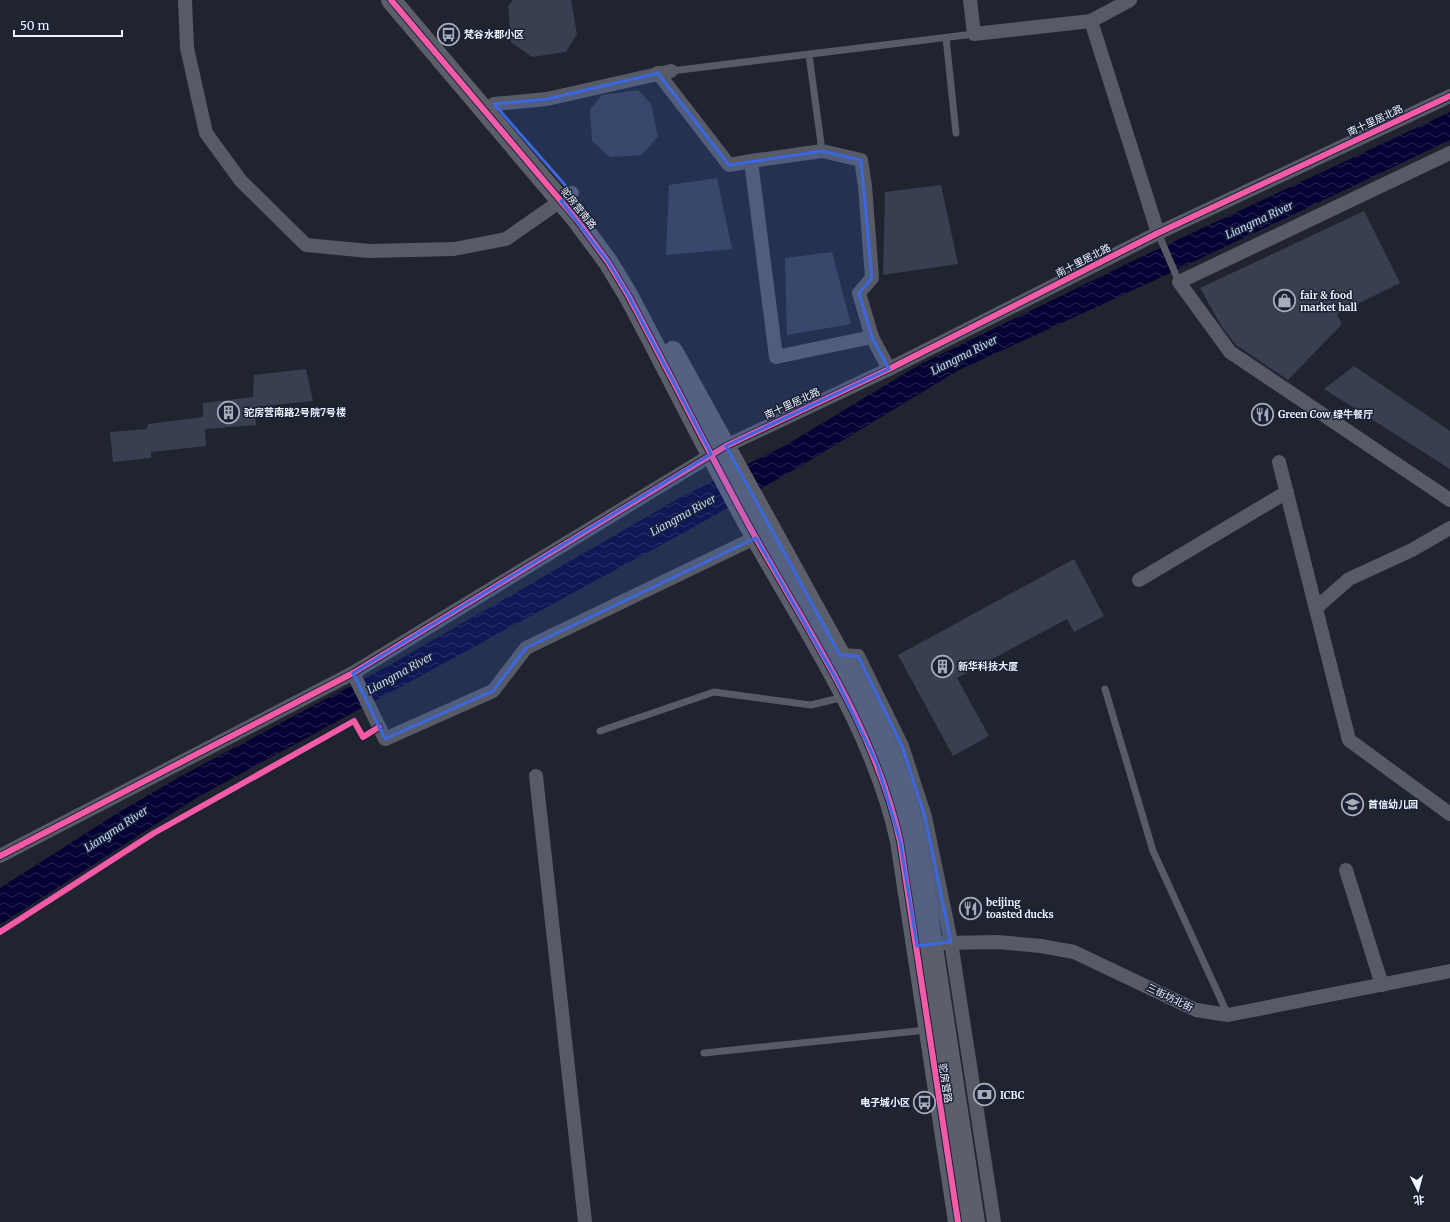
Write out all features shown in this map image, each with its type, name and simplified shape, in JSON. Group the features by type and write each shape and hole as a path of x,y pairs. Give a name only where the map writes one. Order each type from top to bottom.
{"street":[{"path":"185,0 187,48 206,133 241,181 306,245 369,251 454,249 506,240 566,197"},
{"name":"驼房营南路","path":"391,0 566,197 608,241 635,286 718,450 764,534"},
{"name":"驼房营南路","path":"408,0 494,104 566,197"},
{"path":"970,0 974,34 1091,21 1130,0"},
{"path":"1091,21 1158,234"},
{"path":"494,104 547,99 664,72 729,165 822,151 861,160 865,186 872,278 859,292 872,337 889,369"},
{"name":"南十里居北路","path":"0,856 353,673 718,450 889,369 1158,234 1450,96"},
{"path":"1450,153 1179,282 1230,352 1450,500"},
{"path":"751,161 776,358 872,337"},
{"path":"1280,462 1349,740 1450,814"},
{"path":"1138,580 1287,492"},
{"path":"1316,608 1350,579 1412,550 1450,528"},
{"path":"764,534 840,655 853,694"},
{"path":"764,534 853,694"},
{"path":"353,673 386,740 493,691 526,648 764,534"},
{"path":"840,655 858,656 902,746 925,817 934,944 994,1222"},
{"name":"驼房营路","path":"853,694 886,743 902,784 917,842 934,944 937,1030 958,1222"},
{"path":"536,776 585,1222"},
{"path":"1346,870 1382,984"},
{"name":"三街坊北街","path":"934,944 998,942 1041,946 1074,952 1196,1010 1228,1015 1450,972"},
{"name":"驼房营路","path":"937,1030 975,1222"}],"lane":[{"path":"664,72 974,34"},
{"path":"946,38 956,133"},
{"path":"809,55 822,151"},
{"path":"1158,234 1179,282"},
{"path":"1105,689 1153,851 1228,1015"},
{"path":"600,731 714,692 811,705 853,694"},
{"path":"704,1053 937,1030"}],"highlighted area":[{"path":"658,73 729,165 822,151 861,160 872,278 859,293 872,337 889,369 726,446 840,655 858,656 902,746 925,817 951,942 917,946 900,841 877,764 836,679 756,538 526,648 493,691 385,739 353,673 711,454 628,295 608,262 561,201 572,193 494,104 547,99"}],"water":[{"name":"Liangma River","path":"1450,112 1450,140 1155,280 957,371 797,468 694,527 198,797 0,925 0,888 116,814 183,775 390,665 683,496 786,445 919,365 1143,256"}],"building":[{"path":"513,0 571,0 577,34 566,52 532,57 511,42 508,6"},
{"path":"638,90 651,104 658,137 641,155 610,157 592,141 590,110 602,95"},
{"path":"717,178 732,249 666,255 669,185"},
{"path":"941,185 958,264 883,275 885,192"},
{"name":"fair & food market hall","path":"1364,211 1400,283 1337,314 1342,324 1288,380 1236,345 1222,327 1200,288"},
{"path":"832,252 851,324 787,335 785,258"},
{"path":"1354,366 1450,431 1450,469 1324,389"},
{"name":"驼房营南路2号院7号楼","path":"306,369 313,401 255,407 256,425 205,429 206,446 151,452 151,458 113,462 110,432 147,429 148,424 203,417 203,403 253,397 254,375"},
{"name":"新华科技大厦","path":"1074,559 1104,616 1074,632 1067,619 957,678 989,736 953,756 898,655"}],"cycle path":[{"path":"391,0 577,220 608,262 628,295 740,510 820,648 858,723 875,761 889,800 900,841 958,1222"},
{"path":"0,856 353,673 726,446 889,369 1158,233 1450,96"},
{"path":"0,932 154,833 354,721 363,737 379,727"}],"place":[{"name":"梵谷水郡小区","path":"448,34"},
{"name":"fair & food market hall","path":"1285,301"},
{"name":"驼房营南路2号院7号楼","path":"229,412"},
{"name":"Green Cow 绿牛餐厅","path":"1262,414"},
{"name":"新华科技大厦","path":"942,666"},
{"name":"首信幼儿园","path":"1353,804"},
{"name":"beijing toasted ducks","path":"971,908"},
{"name":"ICBC","path":"984,1095"},
{"name":"电子城小区","path":"925,1102"}]}
